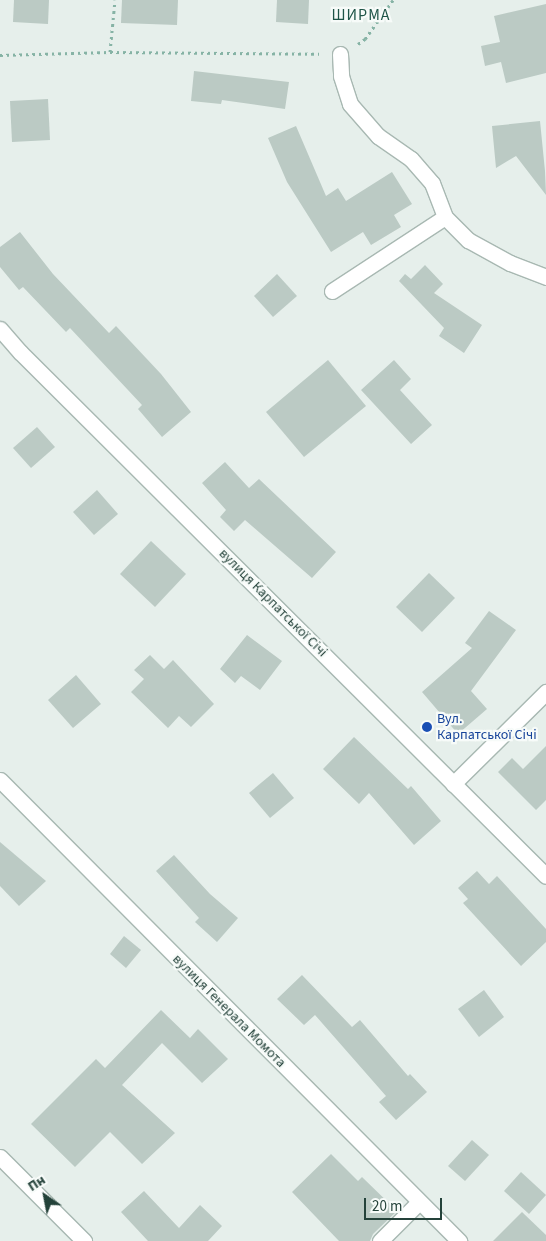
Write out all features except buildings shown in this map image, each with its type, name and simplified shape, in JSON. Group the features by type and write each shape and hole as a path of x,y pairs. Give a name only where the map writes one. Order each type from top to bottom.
{"street":[{"path":"340,54 341,76 350,104 378,136 411,159 432,183 445,217 468,240 510,263 546,277"},
{"path":"332,291 445,217"},
{"name":"вулиця Карпатської Січі","path":"0,329 546,876"},
{"path":"453,784 546,692"},
{"name":"вулиця Генерала Момота","path":"0,780 458,1241"},
{"path":"0,1157 84,1241"},
{"path":"380,1241 419,1202"}],"path":[{"path":"110,52 115,0"},
{"path":"0,55 110,52 340,54 366,39 393,0"}],"place":[{"name":"Вул. Карпатської Січі","path":"427,727"}],"district":[{"name":"ШИРМА","path":"361,15"}]}
